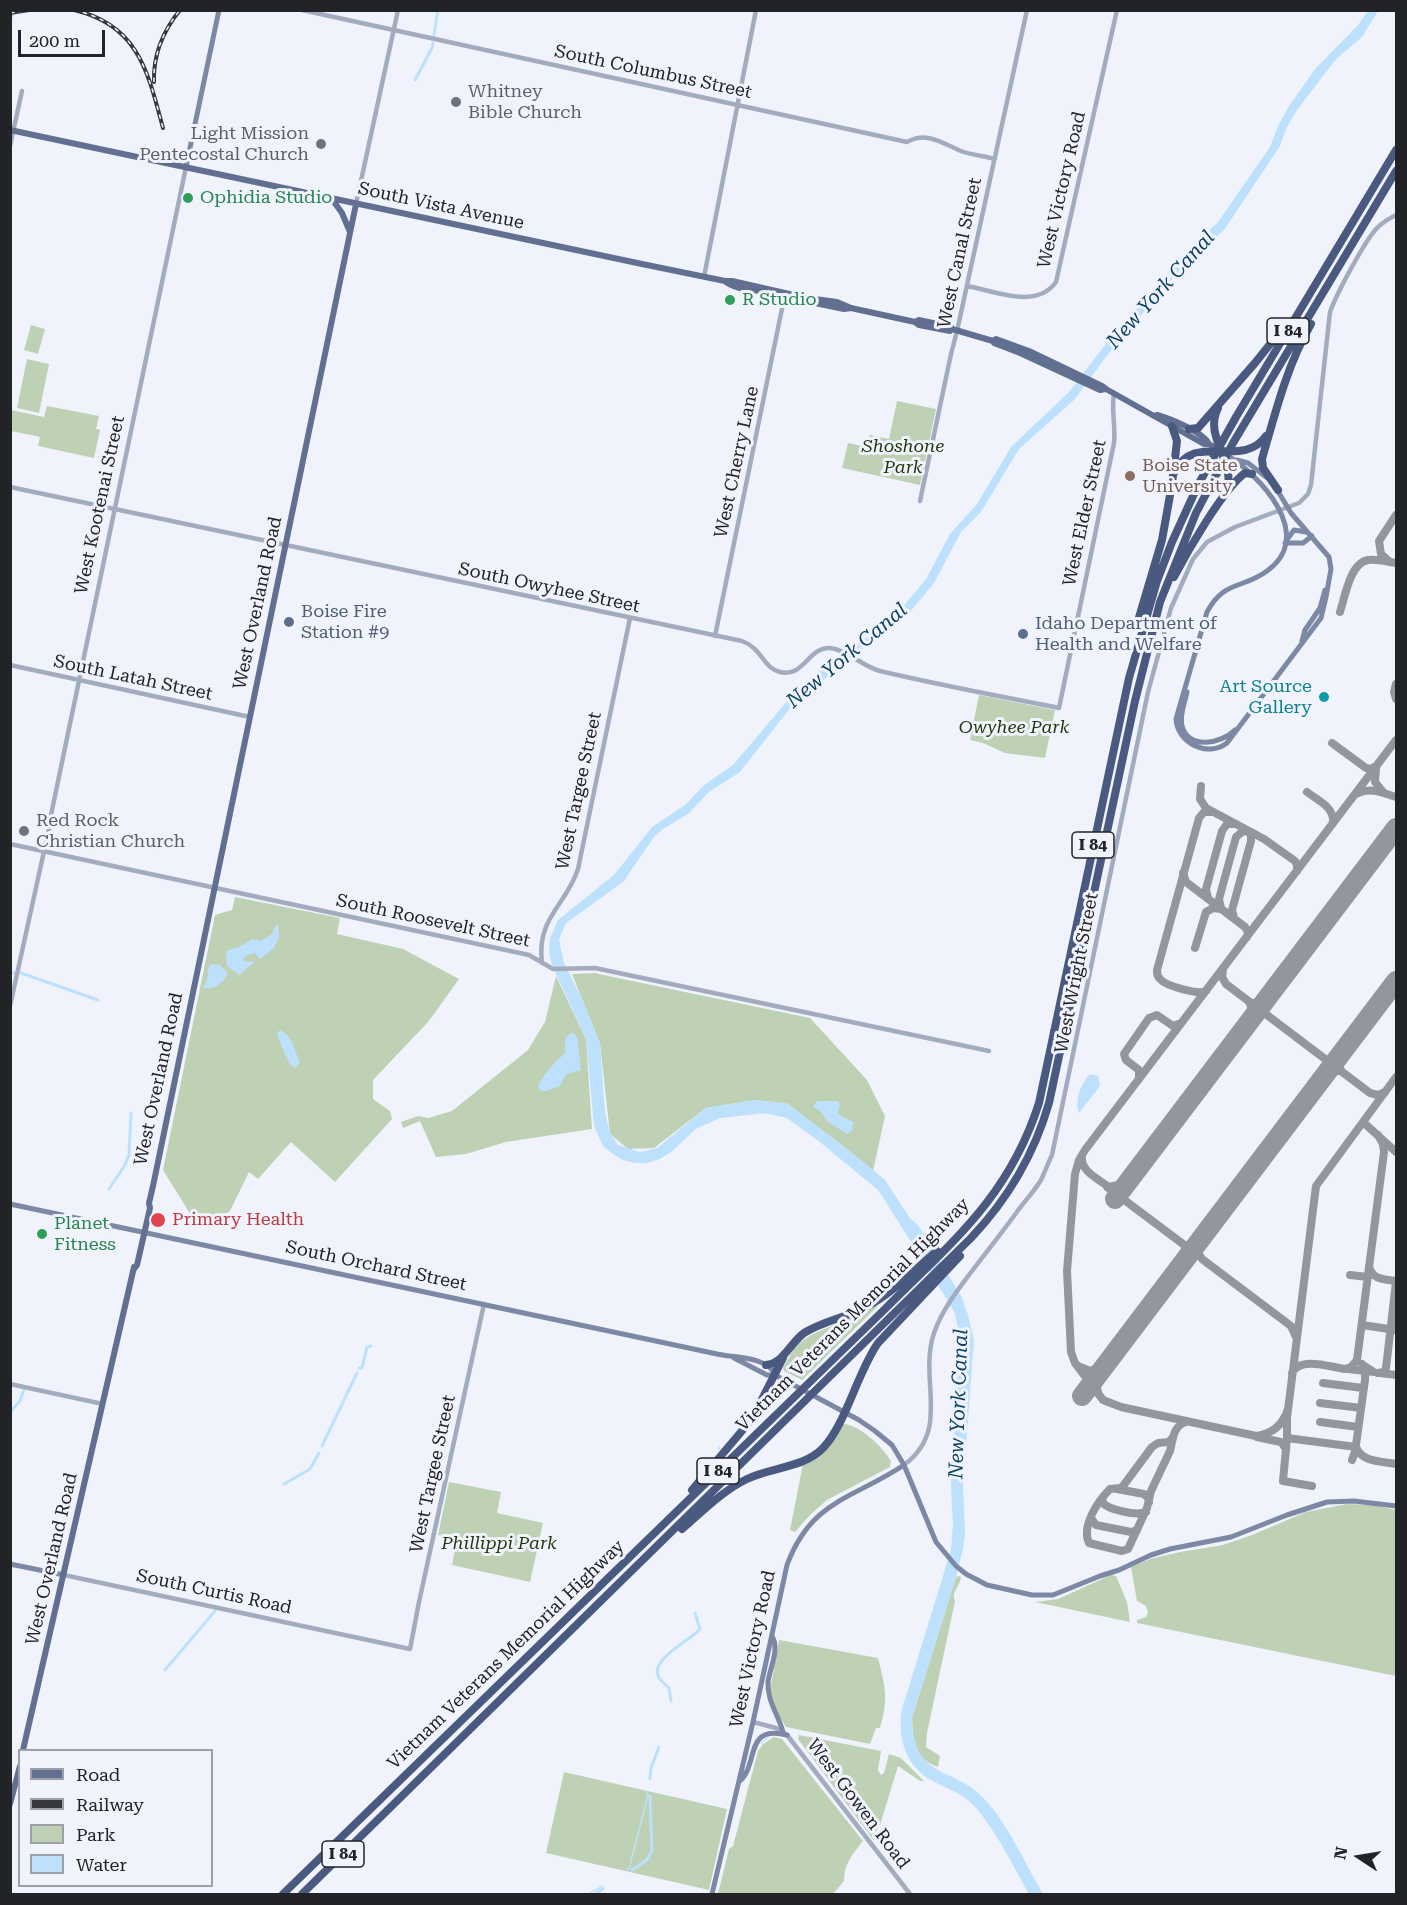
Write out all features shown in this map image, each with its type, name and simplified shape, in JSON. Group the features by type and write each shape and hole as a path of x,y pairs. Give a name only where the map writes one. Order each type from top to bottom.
{"highway":[{"name":"Vietnam Veterans Memorial Highway","path":"283,1894 923,1267 970,1224 1009,1172 1039,1103 1117,732 1144,619 1160,572 1181,521 1230,427 1396,150"},
{"name":"I 84","path":"1224,466 1233,443 1396,171"},
{"path":"1189,429 1198,428 1278,335 1319,270 1352,225"},
{"path":"1278,490 1262,465 1270,430 1298,350 1347,254"},
{"path":"1221,403 1215,417 1216,436 1229,484 1226,495"},
{"path":"1117,732 1131,645 1162,540 1177,441 1172,426"},
{"path":"1172,484 1175,472 1182,460 1193,453 1207,448 1222,452 1239,451 1257,446 1270,430"},
{"name":"Vietnam Veterans Memorial Highway","path":"302,1894 933,1281 998,1208 1027,1160 1049,1104 1151,634 1166,585 1196,513 1224,466"},
{"path":"1135,700 1174,578 1188,551 1239,477 1245,473 1252,474"},
{"path":"766,1365 774,1364 802,1335 866,1307 923,1267"},
{"path":"635,1568 734,1486 754,1475 803,1461 819,1452 828,1442 862,1370 878,1343 933,1281"},
{"path":"660,1527 752,1419 785,1354"}],"main road":[{"name":"West Kootenai Street","path":"186,167 219,10"},
{"name":"South Vista Avenue","path":"12,130 726,281 730,285 807,298 810,302 827,306 851,308 915,322 919,325 955,330 993,341 994,344 1088,381 1100,390 1106,389 1204,444 1207,448"},
{"path":"332,199 342,213 350,234"},
{"name":"West Overland Road","path":"23,1749 143,1233 146,1207 149,1203 356,204"},
{"name":"South Vista Avenue","path":"1148,412 1170,419 1206,438 1207,448"},
{"path":"1192,670 1176,716 1178,732 1186,742 1191,744 1214,749 1223,746 1230,740 1321,618 1330,574 1329,557 1287,507 1278,490 1248,463 1222,452"},
{"path":"1237,460 1241,467 1252,474 1271,494 1284,521 1285,543"},
{"path":"1312,536 1302,530 1294,530 1285,543 1278,560 1265,573 1224,590 1216,597 1207,612 1181,721 1182,728 1193,739 1202,742 1217,742 1237,728 1300,644 1305,630 1320,608 1330,574"},
{"path":"1285,543 1303,543 1312,536"},
{"name":"South Orchard Street","path":"10,1204 735,1358 767,1375 775,1375 819,1398 892,1445 904,1465 934,1536 949,1559 961,1570 982,1583 1032,1596 1053,1595 1151,1555 1180,1546 1231,1537 1327,1502 1363,1501 1396,1506"},
{"name":"South Orchard Street","path":"735,1358 741,1356 766,1365 773,1370 775,1375"},
{"name":"West Victory Road","path":"712,1894 787,1565 797,1541 809,1525 829,1507 904,1465"},
{"name":"South Curtis Road","path":"10,1564 64,1575"},
{"path":"739,1782 747,1772 758,1741 766,1735 785,1733 773,1711 769,1692 768,1683 776,1643 772,1635"},
{"path":"10,1804 18,1774"}],"street":[{"name":"South Columbus Street","path":"302,10 737,103 907,142 915,137 927,136 970,153 995,159"},
{"name":"West Overland Road","path":"356,204 398,10"},
{"path":"704,277 756,10"},
{"name":"West Canal Street","path":"920,501 955,330 967,286 1027,10"},
{"name":"West Victory Road","path":"967,286 1022,297 1034,297 1051,289 1056,282 1117,10"},
{"path":"10,146 22,91"},
{"name":"West Kootenai Street","path":"10,1006 186,167"},
{"name":"West Wright Street","path":"904,1465 918,1452 929,1431 932,1415 929,1370 931,1347 938,1324 958,1290 1040,1181 1052,1155 1156,657 1171,608 1193,559 1207,542 1226,531 1303,501 1310,489 1329,318 1333,305 1367,242 1377,229 1396,215"},
{"name":"West Cherry Lane","path":"715,636 786,294"},
{"name":"West Elder Street","path":"1059,708 1114,443 1112,410 1114,393"},
{"name":"South Owyhee Street","path":"10,486 715,636 752,645 769,666 781,673 797,670 820,649 832,648 879,670 1059,708"},
{"name":"West Targee Street","path":"542,963 544,928 552,912 570,887 578,869 630,618"},
{"name":"South Latah Street","path":"10,665 250,717"},
{"name":"South Roosevelt Street","path":"10,844 529,955 553,969 595,968 989,1051"},
{"name":"West Targee Street","path":"410,1649 484,1304"},
{"path":"10,1384 103,1404"},
{"name":"South Curtis Road","path":"64,1575 410,1649"},
{"path":"753,1722 772,1726 785,1733"},
{"name":"West Gowen Road","path":"785,1733 910,1894"}],"green space":[{"path":"31,325 45,329 38,354 24,350"},
{"path":"27,359 49,364 39,413 17,408"},
{"name":"Shoshone Park","path":"897,401 936,409 920,485 842,468 848,443 867,447 870,435 889,439"},
{"path":"47,406 99,416 96,429 100,430 94,458 38,446 40,437 11,431 11,410 44,417"},
{"name":"Owyhee Park","path":"979,695 1055,710 1045,758 1005,753 970,740"},
{"path":"235,897 340,918 337,934 403,949 459,979 429,1021 373,1080 373,1099 390,1111 392,1119 335,1182 291,1142 258,1179 249,1172 230,1211 208,1227 186,1228 189,1212 163,1170 215,915 232,910"},
{"path":"594,973 810,1018 867,1080 885,1116 873,1171 788,1104 756,1100 706,1108 654,1148 628,1149 610,1134 600,1044 572,974"},
{"path":"556,976 586,1039 592,1129 506,1142 466,1154 436,1157 420,1121 403,1128 401,1122 418,1116 428,1118 452,1111 528,1050 545,1022"},
{"path":"879,1305 802,1380 784,1371 783,1368 796,1345 811,1335"},
{"path":"844,1424 864,1433 877,1443 891,1461 890,1467 827,1500 795,1532 790,1530 803,1464"},
{"name":"Phillippi Park","path":"449,1482 501,1492 497,1513 543,1523 530,1582 452,1565 457,1539 438,1535"},
{"path":"1347,1504 1375,1505 1396,1510 1396,1676 1137,1623 1137,1620 1146,1617 1148,1612 1146,1606 1137,1601 1131,1567 1150,1559 1223,1545 1306,1512"},
{"path":"1111,1575 1116,1576 1127,1602 1130,1622 1035,1602 1058,1599"},
{"path":"956,1577 961,1577 954,1594 955,1601 927,1733 926,1747 940,1756 938,1767 930,1764 920,1754 913,1734 912,1718"},
{"path":"779,1640 878,1658 885,1700 880,1728 876,1728 870,1744 786,1727 774,1708 770,1691"},
{"path":"799,1735 881,1751 878,1770 881,1775 884,1773 889,1754 901,1758 924,1781 920,1781 898,1766 880,1825 872,1838 798,1739"},
{"path":"774,1737 782,1739 863,1841 847,1865 844,1881 833,1894 718,1894 758,1751 763,1744"},
{"path":"564,1772 727,1809 709,1890 546,1853"}],"water":[{"name":"New York Canal","path":"1368,11 1378,11 1362,37 1336,59 1297,110 1286,129 1280,146 1224,230 1184,265 1109,353 1074,400 1019,449 981,512 961,532 934,583 910,612 794,703 740,772 709,792 688,814 654,837 623,882 566,923 559,940 564,963 582,999 600,1044 605,1112 610,1133 618,1145 640,1152 657,1148 706,1108 756,1100 788,1104 885,1180 910,1218 918,1225 961,1296 974,1340 963,1486 965,1534 956,1577 912,1718 914,1739 920,1753 928,1763 977,1791 997,1814 1043,1894 1029,1894 998,1839 977,1809 956,1792 922,1774 909,1759 902,1740 902,1709 951,1550 953,1525 951,1487 960,1337 951,1306 879,1191 787,1118 765,1113 720,1118 696,1129 660,1159 647,1163 623,1160 603,1146 594,1126 586,1039 552,965 549,951 550,938 558,920 614,875 652,827 685,805 704,785 733,765 799,687 824,667 852,650 902,608 926,579 950,534 977,504 1011,447 1069,392 1108,341 1179,260 1218,222 1270,147 1289,106 1316,68 1358,25"},
{"path":"278,925 279,938 273,949 260,959 255,953 245,956 243,961 255,962 239,975 227,966 226,951 252,939 261,941 272,934"},
{"path":"220,965 228,973 218,985 203,988 209,966"},
{"path":"280,1030 288,1036 300,1062 296,1068 290,1065 283,1050 277,1034"},
{"path":"573,1033 577,1037 581,1070 566,1074 560,1086 541,1091 538,1088 542,1078 565,1053 566,1038"},
{"path":"1090,1074 1098,1076 1100,1086 1079,1113 1077,1103 1079,1092"},
{"path":"817,1101 838,1101 840,1104 838,1112 853,1122 852,1131 847,1134 827,1121 821,1112 813,1107"}],"waterway":[{"path":"10,18 16,10"},
{"path":"434,35 438,10"},
{"path":"415,80 433,43"},
{"path":"10,972 14,973"},
{"path":"21,973 98,1000"},
{"path":"109,1189 129,1155 131,1113"},
{"path":"359,1368 362,1368 367,1347 371,1346"},
{"path":"322,1446 357,1373"},
{"path":"10,1412 20,1401 24,1389"},
{"path":"284,1484 310,1469 319,1453"},
{"path":"165,1670 215,1611"},
{"path":"671,1701 669,1688 659,1678 657,1671 665,1657 700,1629 695,1613"},
{"path":"761,1743 768,1738"},
{"path":"650,1779 651,1768 659,1747"},
{"path":"627,1870 648,1795 646,1791"},
{"path":"632,1870 647,1860 652,1851 650,1796"},
{"path":"588,1894 603,1886"},
{"path":"595,1894 603,1889"}],"taxiway":[{"path":"1390,562 1381,554 1379,541 1396,515"},
{"path":"1340,612 1349,582 1362,562 1379,560 1396,563"},
{"path":"1396,684 1394,692 1396,699"},
{"path":"1288,1409 1276,1428 1256,1436 1121,1407 1103,1400 1075,1363 1071,1352 1067,1271 1075,1174 1085,1150 1396,740"},
{"path":"1332,743 1366,768 1371,769 1376,766"},
{"path":"1376,768 1375,782 1383,792"},
{"path":"1201,786 1200,799 1206,808 1264,839 1295,861 1297,871"},
{"path":"1307,792 1328,808 1333,817 1333,823"},
{"path":"1358,793 1382,792 1396,797"},
{"path":"1206,991 1190,991 1163,982 1157,975 1157,970 1199,818 1204,812 1212,812"},
{"path":"1208,898 1206,889 1222,831 1227,824 1235,824"},
{"path":"1221,908 1219,899 1236,837 1243,831 1250,832"},
{"path":"1234,918 1232,910 1251,841 1248,831"},
{"path":"1183,873 1186,882 1245,927 1248,932 1247,937"},
{"path":"1195,948 1206,912 1213,908 1221,909"},
{"path":"1223,970 1222,977 1226,984 1370,1093 1378,1095 1385,1092"},
{"path":"1250,1002 1257,1004 1266,999"},
{"path":"1249,1002 1253,1011 1250,1020"},
{"path":"1139,1079 1139,1070 1126,1060 1124,1054 1149,1018 1157,1015 1173,1026 1181,1023"},
{"path":"1341,1054 1338,1064 1342,1072"},
{"path":"1325,1076 1331,1071 1340,1071"},
{"path":"1396,1077 1316,1186 1287,1418 1287,1438 1356,1447 1368,1459 1396,1464"},
{"path":"1363,1122 1396,1152"},
{"path":"1292,1373 1296,1368 1308,1364 1345,1369 1351,1367 1357,1360 1384,1152 1378,1135"},
{"path":"1082,1156 1087,1170 1109,1187 1127,1183"},
{"path":"1107,1187 1199,1256"},
{"path":"1199,1242 1197,1251 1202,1259 1291,1326 1296,1337"},
{"path":"1369,1266 1376,1276 1396,1281"},
{"path":"1350,1275 1368,1277"},
{"path":"1378,1373 1384,1372 1386,1368 1396,1282"},
{"path":"1362,1325 1396,1330"},
{"path":"1352,1460 1365,1380 1362,1364"},
{"path":"1078,1366 1090,1371 1105,1365"},
{"path":"1348,1369 1374,1372 1363,1365"},
{"path":"1098,1392 1096,1383 1100,1372"},
{"path":"1380,1373 1396,1375"},
{"path":"1323,1383 1363,1388"},
{"path":"1320,1403 1361,1408"},
{"path":"1173,1437 1169,1442 1158,1443 1152,1447 1123,1486 1110,1489 1101,1500 1092,1514 1087,1529 1089,1543 1122,1551 1128,1549 1170,1451 1174,1434 1178,1427 1186,1422"},
{"path":"1320,1422 1358,1427"},
{"path":"1257,1437 1281,1442 1286,1449"},
{"path":"1287,1438 1283,1481 1312,1486"},
{"path":"1117,1489 1144,1494 1149,1502"},
{"path":"1103,1497 1102,1502 1116,1510 1130,1513 1146,1512"},
{"path":"1091,1518 1096,1525 1131,1532 1137,1530"}],"runway":[{"path":"1115,1199 1396,828"},
{"path":"1082,1396 1396,981"}],"railway":[{"path":"10,13 29,10"},
{"path":"74,10 96,17 127,39 145,70 163,128"},
{"path":"154,82 155,62 160,44 180,10"}],"place":[{"name":"Whitney Bible Church","path":"456,102"},
{"name":"Light Mission Pentecostal Church","path":"321,144"},
{"name":"Ophidia Studio","path":"188,198"},
{"name":"R Studio","path":"730,300"},
{"name":"Boise State University","path":"1130,476"},
{"name":"Boise Fire Station #9","path":"289,622"},
{"name":"Idaho Department of Health and Welfare","path":"1023,634"},
{"name":"Art Source Gallery","path":"1324,697"},
{"name":"Red Rock Christian Church","path":"24,831"},
{"name":"Primary Health","path":"158,1220"},
{"name":"Planet Fitness","path":"42,1234"}]}
